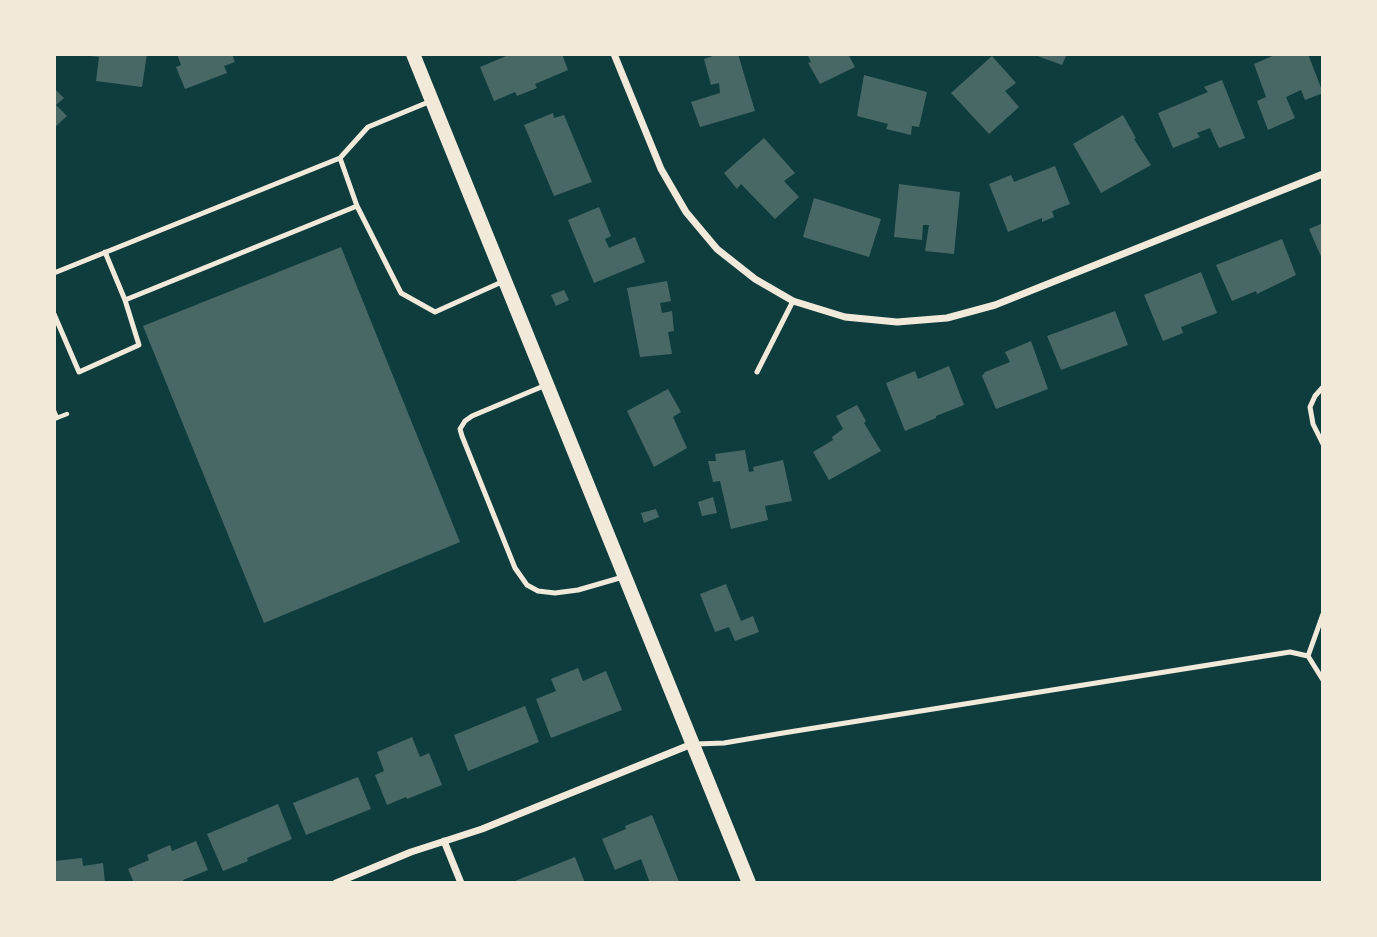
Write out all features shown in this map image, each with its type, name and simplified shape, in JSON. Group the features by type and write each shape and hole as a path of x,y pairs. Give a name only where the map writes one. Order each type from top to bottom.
{"main road":[{"path":"413,54 749,883"}],"street":[{"path":"614,54 661,169 686,212 718,249 755,279 793,301 845,317 897,322 947,318 995,305 1323,174"},
{"path":"336,883 411,852 482,829 693,744"},
{"path":"444,841 461,883"}],"lane":[{"path":"54,273 340,158 368,127 431,101"},
{"path":"340,158 357,206 401,293 435,312 505,281"},
{"path":"125,300 357,206"},
{"path":"54,314 79,372 139,345 125,300 105,252"},
{"path":"757,373 793,301"},
{"path":"547,385 472,416 460,429 461,436 515,568 527,585 538,591 555,593 578,590 625,576"},
{"path":"1323,387 1310,407 1323,444"},
{"path":"1308,656 1323,614"},
{"path":"693,744 727,743 1290,652 1308,656 1323,680"}],"path":[{"path":"54,411 56,418 67,414"}],"building":[{"path":"90,54 147,54 142,87 96,81 99,57"},
{"path":"177,54 232,54 235,62 224,66 227,73 185,89 176,67 181,65"},
{"path":"511,54 562,54 568,70 535,84 537,88 517,96 515,92 494,101 480,67"},
{"path":"719,54 738,54 755,111 700,127 691,102 720,93 719,83 711,85 704,59"},
{"path":"807,54 848,54 855,67 820,84 808,63 811,62"},
{"path":"1032,54 1067,54 1062,65"},
{"path":"1277,54 1308,54 1323,93 1305,100 1301,90 1286,97 1295,118 1268,130 1257,101 1266,97 1254,64"},
{"path":"992,56 1016,83 1005,91 1019,107 989,134 951,93"},
{"path":"864,75 927,92 919,127 912,126 911,135 886,129 888,124 857,116"},
{"path":"1222,80 1245,138 1219,148 1210,128 1197,133 1200,137 1173,148 1158,113 1208,92 1204,87"},
{"path":"54,88 64,98 56,105 67,116 54,128"},
{"path":"553,113 554,118 564,115 592,182 554,196 524,125"},
{"path":"1123,115 1136,138 1134,139 1151,165 1101,193 1073,144"},
{"path":"764,138 795,173 784,181 799,197 775,219 741,184 737,189 724,173"},
{"path":"1055,166 1070,204 1052,211 1054,217 1042,222 1042,218 1008,232 989,184 1011,175 1014,182"},
{"path":"899,184 960,192 954,254 925,251 929,225 923,225 922,240 894,237"},
{"path":"814,198 881,219 869,257 803,237"},
{"path":"599,207 611,236 605,239 609,248 635,237 645,262 594,283 568,220"},
{"path":"1323,223 1323,261 1309,229"},
{"path":"1282,239 1296,275 1257,294 1256,291 1232,301 1216,265"},
{"path":"341,247 460,542 264,623 143,326"},
{"path":"1201,272 1217,313 1181,327 1183,333 1163,341 1144,295"},
{"path":"667,281 671,301 660,303 662,313 672,311 674,331 668,332 672,354 640,357 627,288"},
{"path":"564,290 569,300 556,306 551,295"},
{"path":"1115,311 1128,345 1061,370 1047,336"},
{"path":"1031,341 1048,389 996,409 982,376 985,372 1010,362 1005,352"},
{"path":"949,366 964,405 905,431 886,383 915,371 918,379"},
{"path":"668,389 681,412 673,417 687,448 654,467 627,411"},
{"path":"857,405 866,421 864,423 881,451 829,480 813,452 833,440 832,437 843,429 836,416"},
{"path":"745,450 749,472 754,471 753,467 783,460 792,501 765,506 768,520 731,529 720,481 713,482 708,461 716,461 715,454"},
{"path":"713,497 717,513 702,516 698,502"},
{"path":"656,509 659,517 644,523 641,513"},
{"path":"726,584 741,621 753,616 759,632 735,641 729,627 715,632 700,594"},
{"path":"578,668 583,681 606,671 622,710 551,738 536,699 556,691 551,679"},
{"path":"525,706 539,742 468,771 454,735"},
{"path":"412,737 420,757 429,753 442,785 387,805 375,775 384,771 377,752"},
{"path":"358,777 371,809 306,835 293,803"},
{"path":"278,804 292,839 223,871 207,834"},
{"path":"652,815 679,882 650,883 641,859 615,870 602,839"},
{"path":"196,841 208,870 183,880 185,883 134,883 128,869 149,860 147,855 170,845 172,851"},
{"path":"575,857 585,883 510,883"},
{"path":"82,858 83,866 103,863 105,883 54,883 54,861"}]}
